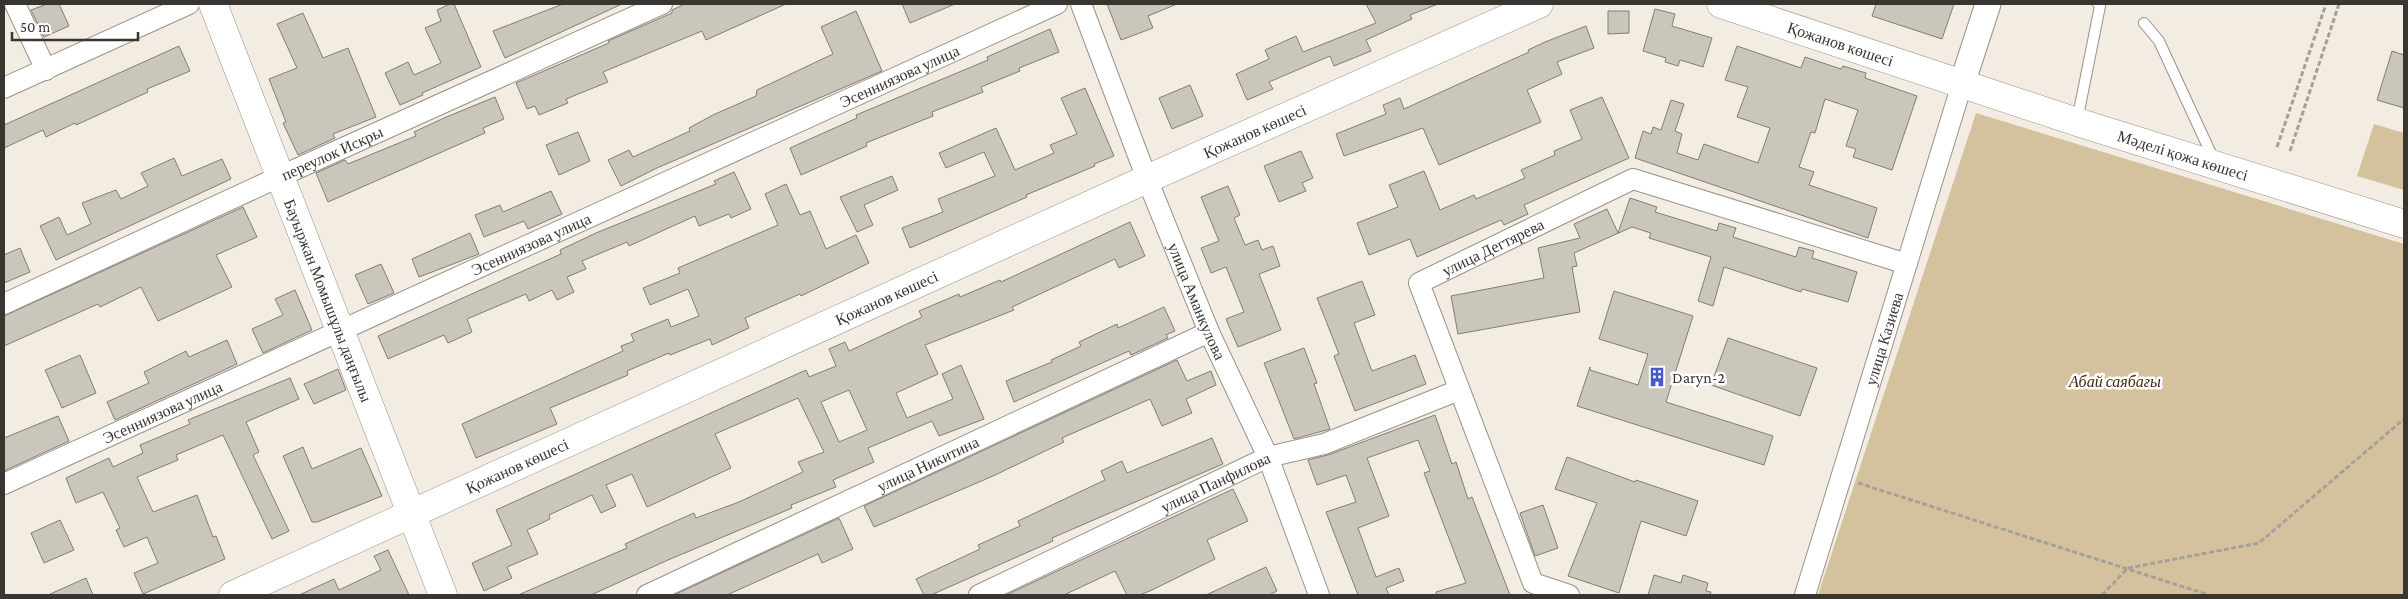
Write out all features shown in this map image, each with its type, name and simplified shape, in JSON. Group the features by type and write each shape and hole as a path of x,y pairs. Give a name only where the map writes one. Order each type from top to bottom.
{"main road":[{"name":"Бауыржан Момышұлы даңғылы","path":"213,4 413,513 443,595"},
{"name":"Қожанов көшесі","path":"233,595 1147,179 1540,4"},
{"name":"Қожанов көшесі","path":"1721,4 1962,84"},
{"name":"Мәделі қожа көшесі","path":"1962,84 2077,122 2404,224"}],"street":[{"path":"15,4 46,70"},
{"path":"4,88 189,4"},
{"name":"переулок Искры","path":"4,304 281,176 662,4"},
{"name":"Эсенниязова улица","path":"4,484 342,332 1057,4"},
{"name":"улица Аманкулова","path":"1081,4 1147,179 1209,332 1268,457 1315,594"},
{"path":"1962,84 1988,4"},
{"name":"улица Казиева","path":"1805,595 1962,84"},
{"name":"улица Дегтярева","path":"1569,595 1533,583 1419,283 1633,180 1907,264"},
{"name":"улица Никитина","path":"647,595 1209,332"},
{"name":"улица Панфилова","path":"979,595 1268,457 1324,444 1460,390"}],"lane":[{"path":"2077,122 2100,6 2098,4"},
{"path":"2144,23 2159,41 2216,166"}],"path":[{"path":"2277,147 2326,4"},
{"path":"2290,151 2339,4"},
{"path":"2102,595 2128,568 2258,543 2404,419"},
{"path":"1841,478 2210,595"}],"green space":[{"name":"Абай саябағы","path":"1976,113 2404,244 2404,595 1818,595"},
{"path":"2374,124 2404,133 2404,190 2357,176"}],"building":[{"path":"47,4 59,4 69,26 44,37 31,10"},
{"path":"454,4 481,67 422,93 423,95 400,105 385,73 408,62 414,75 441,63 425,28 441,21 437,10"},
{"path":"563,4 622,4 505,58 493,31"},
{"path":"685,4 786,4 706,40 702,31 603,72 608,82 566,99 568,103 539,115 535,106 527,109 516,83 609,43 608,41 672,13 672,10"},
{"path":"902,4 955,4 910,23"},
{"path":"1107,4 1177,4 1148,16 1153,28 1121,40"},
{"path":"1366,4 1438,4 1410,15 1412,19 1366,40 1371,51 1334,66 1330,56 1269,82 1273,89 1247,100 1236,74 1269,59 1265,50 1296,36 1303,52 1376,23"},
{"path":"1876,4 1954,4 1942,39 1872,16"},
{"path":"1655,9 1675,14 1672,26 1712,38 1703,67 1680,60 1678,66 1665,62 1666,58 1643,51"},
{"path":"856,11 882,71 657,168 621,186 608,160 629,150 633,157 690,131 689,128 713,115 756,96 757,90 833,54 821,27"},
{"path":"1608,11 1629,11 1629,33 1608,34"},
{"path":"303,13 323,58 348,48 376,117 333,134 335,138 298,155 283,123 286,122 269,79 297,68 277,24"},
{"path":"1586,26 1594,48 1557,62 1562,74 1527,90 1541,122 1439,165 1423,128 1344,156 1336,134 1386,114 1383,105 1400,98 1404,109 1529,52 1528,50 1545,42"},
{"path":"1050,29 1059,52 1019,68 1020,71 981,87 983,92 932,112 933,116 866,143 867,146 801,175 790,148 857,118 856,115 988,60 987,57"},
{"path":"179,46 190,71 147,89 148,92 76,125 75,123 46,137 43,130 4,148 4,125"},
{"path":"1737,46 1801,68 1805,57 1841,69 1843,66 1866,73 1865,78 1917,96 1892,170 1853,157 1856,149 1846,146 1858,110 1825,99 1815,133 1811,132 1799,167 1814,172 1809,185 1877,208 1868,238 1635,158 1643,131 1651,134 1653,127 1661,130 1671,100 1684,104 1675,131 1682,134 1677,153 1698,160 1704,144 1758,163 1770,128 1737,117 1748,87 1725,80"},
{"path":"2392,51 2404,55 2404,108 2377,100"},
{"path":"1190,85 1203,116 1172,129 1159,98"},
{"path":"1085,88 1114,156 1026,195 1027,197 910,248 902,228 943,212 938,199 995,176 984,152 946,168 939,153 996,128 1015,170 1054,153 1050,145 1077,134 1061,98"},
{"path":"495,97 504,119 483,128 485,133 328,202 316,173 345,160 348,164 416,136 414,132"},
{"path":"1602,97 1629,158 1524,205 1528,214 1504,225 1501,220 1417,257 1410,239 1369,255 1357,223 1398,207 1389,185 1424,171 1440,210 1474,195 1476,199 1525,178 1521,170 1555,155 1554,151 1582,139 1570,110"},
{"path":"578,132 590,161 559,175 546,145"},
{"path":"1301,151 1313,178 1302,183 1306,191 1279,202 1264,166"},
{"path":"174,158 182,176 222,159 231,179 56,260 40,226 59,217 67,235 91,224 82,203 116,190 121,199 148,186 141,173"},
{"path":"734,172 751,209 731,218 729,214 699,226 695,216 629,246 627,242 582,261 586,269 567,277 574,292 557,300 552,290 529,301 526,294 467,319 472,332 448,343 444,335 388,359 378,336 561,254 560,250 596,233 716,184 714,181"},
{"path":"892,176 898,190 864,205 873,225 857,232 840,197"},
{"path":"786,184 800,215 810,211 826,249 856,235 869,263 801,296 800,294 745,318 749,328 712,345 710,339 670,355 669,353 627,371 628,375 550,408 557,424 476,458 462,424 623,351 621,346 634,341 631,334 668,319 671,327 699,316 688,289 650,305 643,288 680,273 678,268 778,225 765,194"},
{"path":"1228,186 1240,215 1234,218 1245,245 1258,240 1262,250 1273,246 1280,266 1259,274 1281,330 1238,347 1226,319 1244,312 1226,267 1211,273 1201,248 1219,241 1201,197"},
{"path":"551,191 562,214 528,229 524,221 484,237 475,215 500,205 503,212"},
{"path":"1630,198 1657,207 1655,212 1717,231 1719,223 1736,228 1733,237 1796,257 1799,247 1814,251 1812,258 1857,272 1848,302 1802,289 1801,292 1724,267 1713,306 1698,301 1711,257 1649,238 1651,233 1632,227 1574,253 1577,266 1572,267 1580,312 1458,334 1451,296 1544,278 1538,248 1580,238 1574,224 1607,209 1618,233"},
{"path":"243,207 257,237 216,255 232,287 158,321 141,287 100,307 98,304 4,346 4,316"},
{"path":"1130,222 1145,256 1119,268 1115,259 1012,307 1014,310 925,345 938,374 896,393 907,418 953,399 942,374 961,365 984,419 939,436 932,421 868,448 874,462 833,480 836,487 791,505 792,508 668,560 591,595 518,595 627,548 625,544 694,513 696,518 739,502 803,472 798,462 824,452 798,398 715,434 731,468 647,507 632,474 606,485 616,506 601,513 592,495 549,515 550,519 527,530 538,554 507,567 512,578 484,591 472,563 512,545 496,510 806,370 809,377 836,366 829,349 845,342 849,351 922,317 919,311 959,294 960,297 1000,280 1001,282","holes":["849,390 867,430 839,442 821,402"]},
{"path":"470,233 479,254 419,277 412,259"},
{"path":"20,248 30,272 4,283 4,255"},
{"path":"381,264 394,293 368,304 355,275"},
{"path":"1362,281 1375,315 1354,323 1372,371 1415,355 1426,384 1355,411 1334,356 1339,354 1317,298"},
{"path":"295,290 312,330 263,353 252,329 283,315 275,299"},
{"name":"Daryn-2","path":"1614,291 1693,316 1666,402 1773,436 1764,465 1577,406 1590,367 1590,370 1638,385 1648,354 1599,339"},
{"path":"1164,307 1175,331 1166,335 1168,338 1131,355 1129,351 1014,402 1006,381 1052,362 1051,360 1081,346 1079,342 1117,324 1118,328"},
{"path":"1728,338 1817,368 1800,416 1711,385"},
{"path":"227,340 237,364 115,420 107,402 149,383 144,372 186,351 189,357"},
{"path":"1304,348 1317,383 1314,384 1330,429 1294,439 1264,363"},
{"path":"80,355 96,393 62,408 45,370"},
{"path":"1177,360 1187,381 1211,371 1216,385 1186,399 1192,413 1162,426 1150,399 1062,438 1064,442 993,476 874,527 864,506"},
{"path":"338,369 346,390 314,404 304,384"},
{"path":"290,378 299,399 246,422 259,452 253,455 289,531 272,539 223,435 176,455 178,460 137,477 153,512 197,495 213,537 216,536 225,559 143,594 134,573 158,563 147,537 124,547 116,530 120,528 103,492 76,503 66,478 109,458 113,467 143,453 140,445 190,424 188,420"},
{"path":"1435,415 1452,464 1456,462 1468,499 1472,497 1510,595 1436,595 1436,592 1466,583 1424,473 1430,471 1418,440 1367,458 1389,516 1358,528 1376,577 1399,568 1404,581 1386,588 1389,595 1358,595 1326,512 1356,502 1346,475 1317,485 1308,460 1328,455"},
{"path":"58,416 69,441 4,471 4,438"},
{"path":"1212,438 1223,464 1052,538 1053,541 931,595 924,595 916,579 980,549 978,545 1020,526 1018,521 1105,480 1101,471 1122,461 1127,473"},
{"path":"303,447 312,469 361,448 382,496 317,522 312,522 283,456"},
{"path":"1567,457 1635,482 1636,480 1698,501 1686,536 1641,521 1619,593 1568,576 1597,503 1555,489"},
{"path":"1233,489 1248,521 1207,540 1215,559 1152,590 1140,595 1127,595 1115,571 1064,595 1006,595"},
{"path":"1543,505 1558,548 1535,556 1520,513"},
{"path":"839,518 853,549 822,563 818,554 727,595 674,595"},
{"path":"60,520 74,550 44,563 31,533"},
{"path":"388,550 409,595 299,595 334,579 339,590 381,570 374,556"},
{"path":"1266,567 1277,591 1269,595 1206,595"},
{"path":"1654,575 1681,583 1683,575 1708,583 1706,591 1711,592 1710,595 1648,595"},
{"path":"86,578 93,595 48,595"}],"place":[{"name":"Daryn-2","path":"1657,377"}]}
